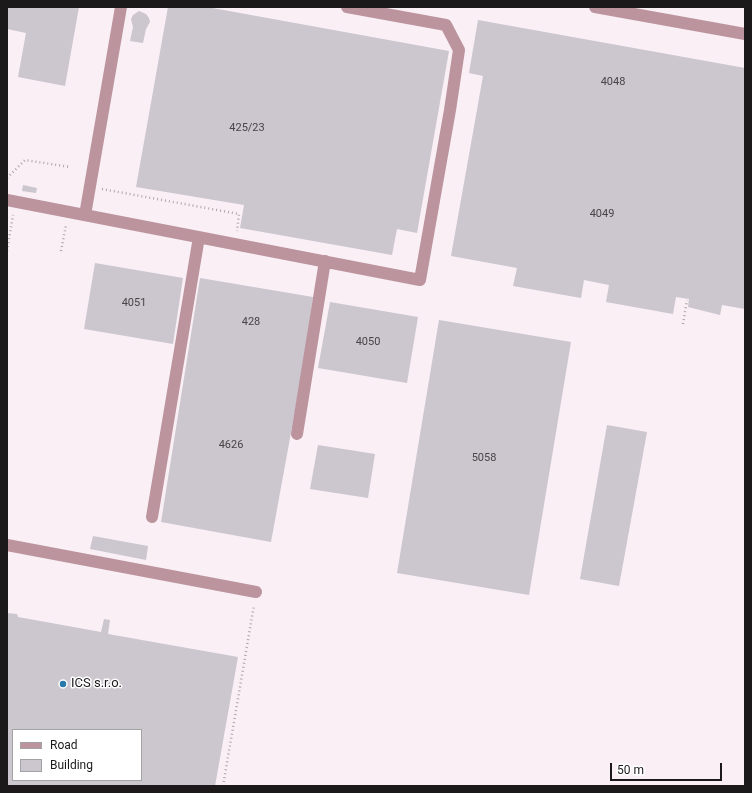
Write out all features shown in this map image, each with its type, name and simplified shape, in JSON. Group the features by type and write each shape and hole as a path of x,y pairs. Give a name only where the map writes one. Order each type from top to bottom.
{"street":[{"path":"85,215 121,7"},
{"path":"7,200 420,280 459,50 446,25 346,7"},
{"path":"595,7 659,13 745,34"},
{"path":"152,517 199,237"},
{"path":"297,434 325,261"},
{"path":"7,545 256,592"}],"path":[{"path":"7,178 25,160 70,167"},
{"path":"90,187 239,214 235,244"},
{"path":"7,214 14,215 7,251"},
{"path":"683,324 687,300"},
{"path":"223,786 256,592"}],"building":[{"path":"7,7 79,7 65,86 18,77 26,33 7,29"},
{"path":"168,7 207,7 449,51 417,233 397,229 392,255 240,228 244,205 136,187"},
{"path":"139,11 146,14 150,22 146,29 143,43 130,41 133,27 131,19 133,15"},
{"path":"478,20 745,68 745,309 722,305 720,315 688,307 689,299 676,297 673,314 606,302 609,285 584,280 581,298 513,286 517,268 451,256 483,76 469,73"},
{"path":"23,185 37,188 36,193 22,191"},
{"path":"95,263 183,278 173,344 84,329"},
{"path":"200,278 313,297 303,367 271,542 161,522"},
{"path":"330,302 418,317 407,383 318,368"},
{"path":"439,320 571,342 529,595 397,573"},
{"path":"607,425 647,432 619,586 580,579"},
{"path":"318,445 375,454 368,498 310,489"},
{"path":"93,536 148,546 146,560 90,549"},
{"path":"7,613 17,614 18,617 101,632 104,619 110,620 108,634 238,657 215,786 7,786"}],"place":[{"name":"ICS s.r.o.","path":"63,684"}]}
